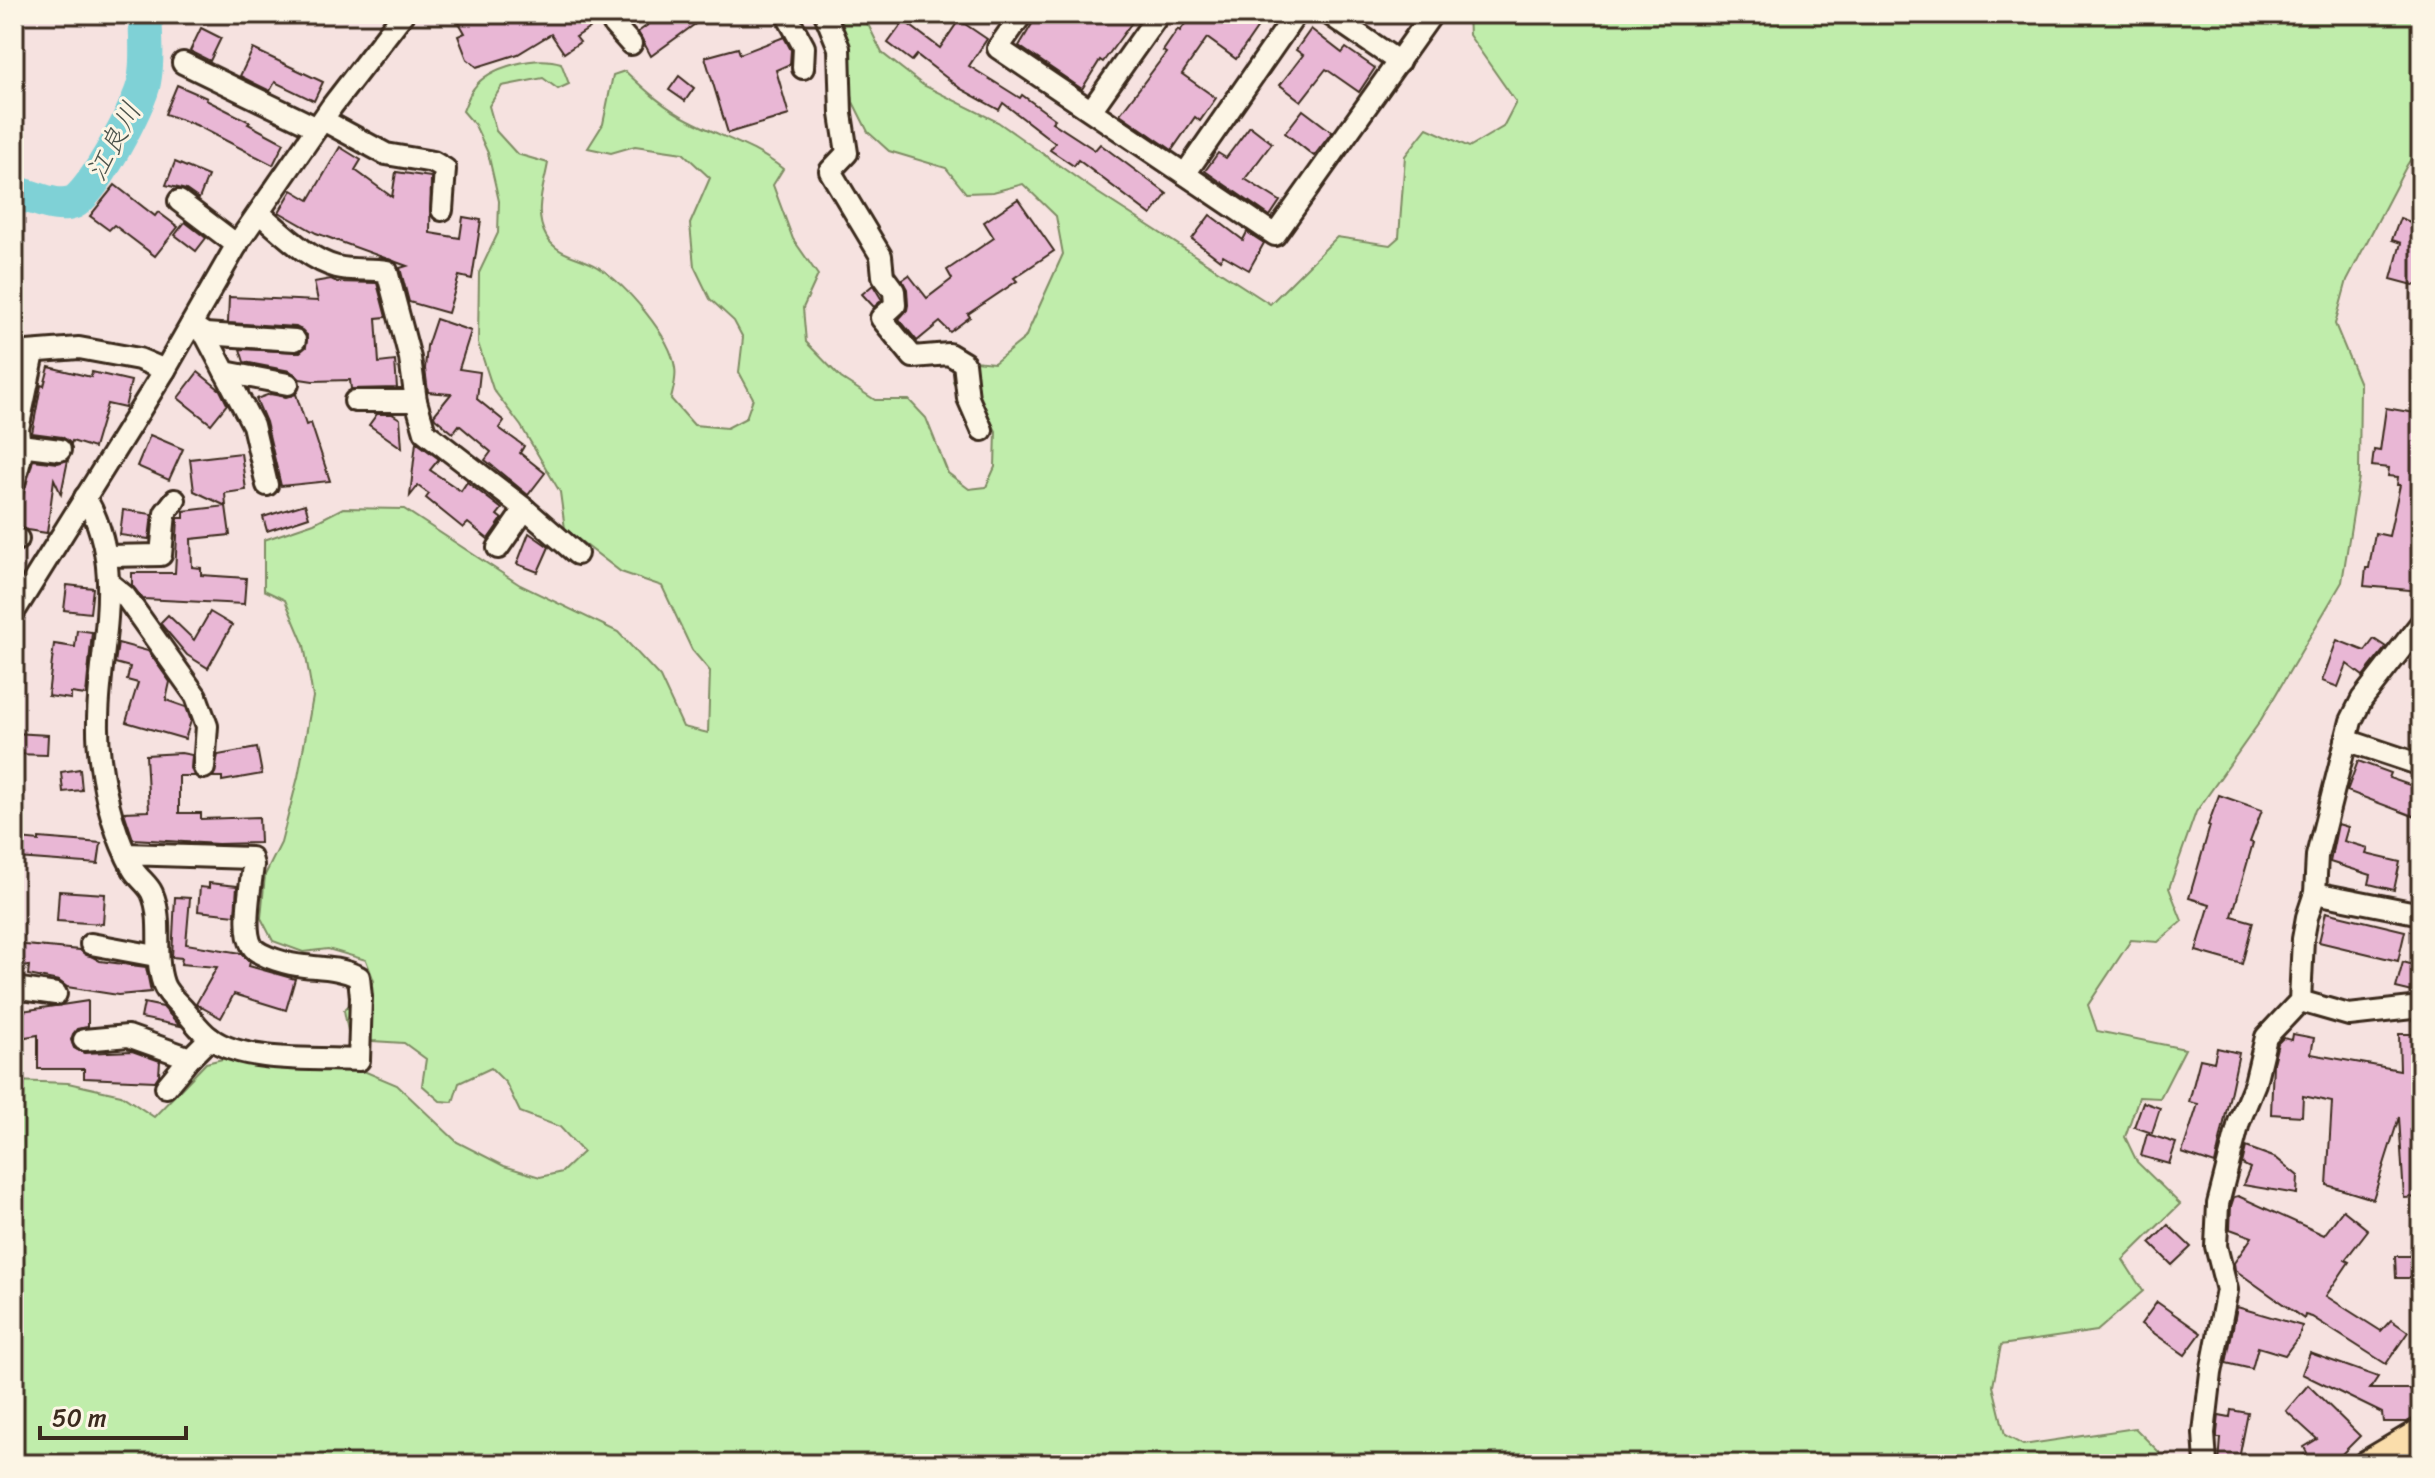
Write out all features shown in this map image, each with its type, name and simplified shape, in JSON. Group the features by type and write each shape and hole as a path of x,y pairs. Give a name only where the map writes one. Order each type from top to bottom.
{"main road":[{"path":"2367,1464 2421,1432"}],"street":[{"path":"14,612 165,370 198,330 237,245 320,124 403,14"},
{"path":"619,14 614,25 631,44"},
{"path":"786,14 804,47 803,68"},
{"path":"825,14 839,48 841,114 847,153 830,171 881,256 883,276 894,291 895,305 881,318 913,357 949,354 964,363 968,398 982,430"},
{"path":"1022,14 998,48 1275,235 1432,14"},
{"path":"1092,109 1159,14"},
{"path":"1185,174 1296,14"},
{"path":"1329,14 1399,62"},
{"path":"183,63 386,154 433,162 445,169 442,210"},
{"path":"179,201 237,245"},
{"path":"259,213 315,259 338,268 387,271 425,432 525,509 577,554"},
{"path":"198,330 295,340"},
{"path":"198,330 253,425 267,485"},
{"path":"14,484 21,456 18,429 24,353 79,348 139,359 165,370"},
{"path":"225,372 288,384"},
{"path":"355,401 416,401"},
{"path":"20,445 60,450"},
{"path":"85,497 94,511 107,556 110,584 97,710 100,759 118,841 135,873 151,892 157,923 156,956 164,986 210,1038 226,1047 255,1053 359,1060 359,977 343,969 293,965 259,953 252,946 248,919 251,858 126,854"},
{"path":"107,556 161,555 165,513 175,500"},
{"path":"498,548 525,509"},
{"path":"110,584 125,596 196,696 207,726 204,768"},
{"path":"2206,1464 2204,1433 2211,1373 2227,1290 2216,1246 2218,1204 2239,1122 2255,1083 2266,1037 2300,1001 2303,939 2315,893 2317,856 2351,721 2362,699 2421,623"},
{"path":"2346,740 2421,765"},
{"path":"2315,893 2421,914"},
{"path":"91,944 156,956"},
{"path":"14,988 56,994"},
{"path":"2300,1001 2349,1015 2421,1007"},
{"path":"84,1040 128,1036 190,1058"},
{"path":"166,1087 210,1038"}],"green space":[{"path":"833,14 863,14 882,53 923,85 998,122 1098,193 1270,304 1337,237 1390,245 1399,237 1405,156 1427,128 1469,147 1503,127 1516,102 1469,35 1468,14 2421,14 2421,144 2347,280 2335,324 2360,384 2359,477 2342,582 2259,723 2196,812 2169,888 2182,921 2158,942 2131,940 2088,1005 2097,1031 2185,1049 2160,1098 2139,1097 2125,1137 2137,1162 2180,1204 2123,1260 2143,1291 2097,1331 2001,1345 1993,1386 2005,1435 2023,1445 2135,1428 2159,1452 2161,1464 14,1464 14,1081 68,1083 121,1095 154,1117 206,1063 231,1057 359,1069 397,1085 457,1142 504,1166 540,1177 562,1172 583,1152 560,1127 520,1112 506,1083 491,1068 459,1083 453,1102 440,1101 422,1085 426,1059 404,1043 349,1037 344,1010 374,981 366,960 328,949 303,952 273,941 261,918 265,875 281,843 298,777 313,697 304,645 285,600 264,590 264,540 314,523 343,508 404,509 520,585 618,632 660,677 683,727 708,733 710,671 692,650 662,586 621,572 565,529 560,492 521,426 493,389 478,343 479,273 498,233 499,201 488,153 475,125 463,111 481,80 514,64 539,60 561,63 569,84 558,89 543,78 502,86 489,106 496,131 517,154 548,163 540,209 546,236 556,248 591,263 609,275 656,326 672,355 675,368 671,399 694,425 727,428 746,418 753,398 739,372 743,338 734,321 710,299 694,266 690,224 710,178 683,153 635,146 611,153 588,148 603,124 613,75 625,71 680,115 749,148 783,169 773,185 793,239 818,275 803,308 806,342 841,378 875,400 909,400 926,418 948,473 969,489 986,487 995,467 996,431 986,413 964,408 953,381 974,361 994,363 1025,338 1063,254 1056,216 1023,184 993,192 966,193 946,168 889,151 868,132 853,102 845,40"}],"building":[{"path":"454,14 605,14 602,20 576,37 580,42 564,53 551,34 518,54 477,67 467,59 458,36 465,33"},
{"path":"663,14 709,14 651,56 638,32"},
{"path":"1038,14 1138,14 1103,62 1100,60 1082,89 1019,46"},
{"path":"1192,14 1267,14 1236,59 1207,38 1182,74 1216,98 1200,121 1195,117 1172,150 1120,114 1166,53 1163,51 1178,29 1180,31"},
{"path":"959,20 987,39 969,66 1020,98 1022,95 1055,119 1052,122 1095,150 1100,144 1167,194 1151,215 1078,160 1074,166 1050,150 1055,143 1003,103 999,110 961,89 917,55 912,61 888,43 904,21 940,48"},
{"path":"201,28 221,38 210,61 190,51"},
{"path":"1311,29 1342,53 1346,48 1375,68 1359,92 1326,69 1301,101 1280,85 1303,55 1296,50"},
{"path":"784,37 791,50 790,64 776,70 789,115 728,133 705,57 738,48 740,54"},
{"path":"253,49 323,82 314,101 275,82 270,91 240,76"},
{"path":"679,76 694,88 685,101 669,90"},
{"path":"177,85 207,98 284,143 273,165 196,125 165,114"},
{"path":"1303,110 1332,132 1314,156 1285,133"},
{"path":"1250,126 1272,143 1245,179 1280,201 1270,216 1205,171 1218,153 1226,158"},
{"path":"340,147 361,160 355,170 392,197 396,172 431,177 430,233 460,238 463,217 481,220 472,279 459,276 448,313 409,302 400,268 407,266 316,233 279,212 292,190 309,200"},
{"path":"175,162 208,176 199,199 186,190 166,185"},
{"path":"115,185 155,216 158,212 178,227 155,256 114,225 109,230 90,216"},
{"path":"1018,199 1054,251 1014,278 1017,281 968,314 970,317 950,332 940,322 917,341 899,319 908,305 907,289 902,280 909,275 927,298 952,279 947,270 994,238 984,222"},
{"path":"1210,215 1243,240 1247,232 1264,243 1249,270 1223,255 1220,260 1192,239"},
{"path":"2400,218 2421,226 2421,287 2391,279 2401,243 2392,240"},
{"path":"185,222 206,238 196,251 175,235"},
{"path":"331,279 337,282 377,283 386,317 376,318 379,363 395,361 397,388 351,389 350,380 300,379 290,371 244,362 240,349 300,352 306,347 307,335 296,327 228,323 229,297 318,301 314,282"},
{"path":"873,285 882,300 874,307 862,294"},
{"path":"436,319 471,331 459,369 480,372 477,399 504,421 499,428 524,446 520,453 545,473 528,495 485,460 491,452 459,425 453,433 435,418 434,415 451,394 428,392 425,369 427,346"},
{"path":"49,367 91,377 92,372 131,381 125,408 107,404 94,448 72,441 71,444 62,437 32,433 41,385 44,386"},
{"path":"198,372 220,390 227,404 211,424 178,398"},
{"path":"270,394 286,397 296,394 306,425 311,423 330,481 281,486 266,422 256,399"},
{"path":"2386,408 2421,414 2421,538 2415,572 2421,572 2421,591 2364,586 2375,533 2389,536 2400,485 2397,485 2398,477 2388,476 2389,468 2372,466 2374,450 2380,451"},
{"path":"377,414 392,414 400,419 402,448 369,425"},
{"path":"150,435 183,449 169,480 137,466"},
{"path":"416,442 439,459 430,470 461,491 467,482 502,509 497,515 502,519 488,539 468,523 463,528 426,498 429,494 418,486 410,496"},
{"path":"241,453 246,490 225,493 226,506 194,491 190,459"},
{"path":"33,460 58,463 68,460 61,494 54,479 47,533 18,526"},
{"path":"305,504 309,517 267,531 263,517"},
{"path":"226,506 230,535 191,539 192,567 201,568 201,575 246,578 244,604 143,599 132,585 132,573 175,573 178,518 184,518 184,511"},
{"path":"123,510 152,514 149,539 120,535"},
{"path":"529,533 549,547 538,572 517,564"},
{"path":"67,585 93,588 90,613 64,610"},
{"path":"210,612 232,625 208,668 187,655 160,623 168,615 194,640"},
{"path":"77,630 92,632 86,695 71,693 71,699 48,696 54,644 75,647"},
{"path":"2374,639 2386,647 2363,676 2347,664 2338,687 2322,681 2337,640 2365,651"},
{"path":"118,643 148,651 170,682 166,700 186,707 191,721 185,739 126,722 138,683 127,680 130,667 115,663"},
{"path":"14,733 48,735 47,755 14,754"},
{"path":"257,748 262,774 222,781 222,777 213,777 218,755"},
{"path":"146,755 192,755 194,776 179,776 179,813 201,813 201,819 259,817 260,843 133,839 124,812 149,811"},
{"path":"2358,761 2391,773 2389,778 2421,789 2421,819 2347,791"},
{"path":"80,769 82,790 63,792 61,772"},
{"path":"2219,795 2262,810 2250,842 2253,843 2232,916 2253,922 2242,964 2196,951 2210,904 2189,898"},
{"path":"2338,824 2348,827 2344,841 2368,848 2366,854 2400,862 2394,890 2369,884 2371,875 2330,862"},
{"path":"39,838 101,843 98,864 18,858 20,839 39,841"},
{"path":"209,883 237,886 235,915 198,911 200,887 209,888"},
{"path":"59,891 105,894 103,924 57,921"},
{"path":"175,897 190,898 186,944 241,953 250,962 249,966 295,979 286,1010 234,994 221,1018 196,1004 217,967 181,964 182,958 172,957"},
{"path":"2326,912 2405,931 2398,961 2319,942"},
{"path":"14,944 80,950 100,961 146,967 151,992 118,995 67,987 59,981 28,975 29,966 14,968"},
{"path":"2403,962 2421,967 2421,994 2396,988"},
{"path":"88,1001 88,1027 77,1029 73,1034 71,1040 74,1048 84,1053 132,1051 160,1061 159,1075 155,1081 84,1078 84,1069 38,1069 38,1035 19,1038 15,1012"},
{"path":"144,1003 163,1007 180,1026 141,1018"},
{"path":"2293,1034 2314,1038 2311,1054 2400,1070 2399,1034 2420,1034 2421,1197 2404,1198 2399,1117 2373,1199 2327,1185 2332,1102 2303,1096 2302,1116 2271,1114 2273,1063 2278,1043 2283,1038 2292,1040"},
{"path":"2217,1048 2239,1053 2215,1164 2182,1153 2198,1104 2189,1102 2200,1059 2214,1062"},
{"path":"2143,1102 2160,1108 2152,1133 2134,1127"},
{"path":"2147,1134 2176,1143 2169,1164 2141,1156"},
{"path":"2246,1147 2276,1158 2298,1176 2297,1194 2243,1185 2250,1168 2242,1164"},
{"path":"2238,1196 2324,1235 2343,1210 2368,1230 2345,1260 2349,1262 2326,1296 2381,1331 2391,1320 2408,1332 2386,1364 2312,1317 2305,1315 2304,1319 2235,1270 2234,1263 2252,1237 2230,1229 2231,1206 2234,1197"},
{"path":"2168,1225 2191,1247 2172,1265 2150,1243"},
{"path":"2395,1256 2421,1256 2421,1278 2396,1278"},
{"path":"2157,1302 2201,1333 2185,1355 2141,1324"},
{"path":"2237,1307 2302,1326 2299,1336 2285,1355 2258,1347 2252,1369 2226,1363"},
{"path":"2310,1353 2378,1377 2370,1389 2409,1389 2421,1393 2421,1408 2415,1408 2415,1418 2407,1422 2383,1422 2382,1413 2302,1374"},
{"path":"2308,1385 2360,1436 2332,1464 2289,1464 2307,1453 2304,1447 2317,1439 2286,1411"},
{"path":"2231,1410 2248,1413 2238,1464 2219,1464 2219,1415 2230,1417"}],"waterway":[{"name":"江良川","path":"14,193 67,204 74,202 92,183 115,147 141,93 146,65 145,14"}]}
